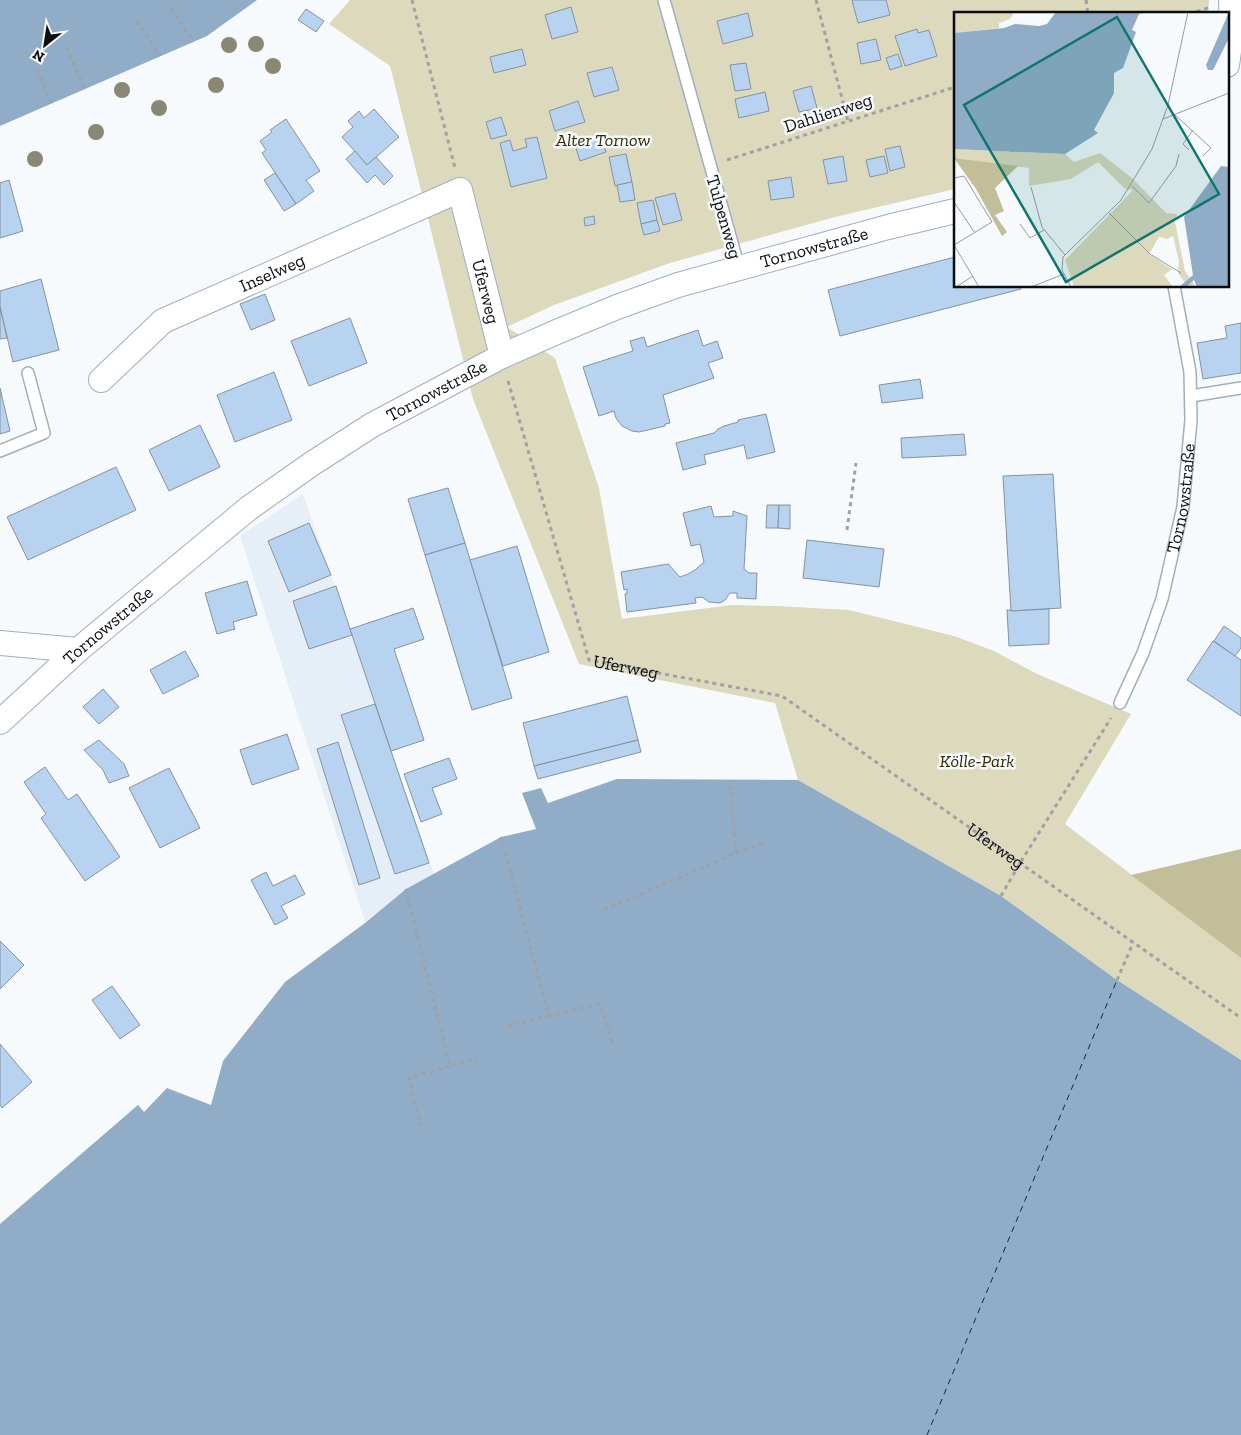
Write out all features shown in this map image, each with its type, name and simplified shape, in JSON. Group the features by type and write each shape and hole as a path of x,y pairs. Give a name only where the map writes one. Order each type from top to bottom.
{"street":[{"path":"1231,0 1233,58"},
{"name":"Uferweg","path":"460,190 502,356"},
{"name":"Inselweg","path":"101,380 163,321 460,190"},
{"name":"Tornowstraße","path":"0,722 78,650 249,508 372,425 502,356 617,307 678,285 888,227 954,211"},
{"path":"0,643 78,650"}],"lane":[{"path":"664,0 710,166"},
{"name":"Tulpenweg","path":"710,166 739,268"},
{"name":"Tornowstraße","path":"1120,703 1143,653 1162,599 1183,507 1191,420 1191,396 1190,372 1174,288"},
{"path":"0,450 44,433 28,374"},
{"path":"1191,396 1241,388"}],"path":[{"path":"412,0 460,190"},
{"path":"816,0 848,121"},
{"path":"171,8 193,42"},
{"path":"137,20 160,56"},
{"path":"67,46 84,89"},
{"path":"38,70 51,103"},
{"name":"Dahlienweg","path":"710,166 954,87"},
{"name":"Uferweg","path":"502,356 589,660 782,696 1241,1018"},
{"path":"847,530 856,463"},
{"path":"1001,896 1120,703"},
{"path":"730,780 736,853"},
{"path":"501,837 549,1016"},
{"path":"604,910 765,842"},
{"path":"406,889 450,1066"},
{"path":"1117,980 1133,943"},
{"path":"507,1026 600,1004 613,1044"},
{"path":"421,1127 409,1078 478,1058"}],"shaded area":[{"path":"303,494 434,874 406,889 365,922 240,536"},
{"path":"1241,849 1241,958 1131,875"}],"green space":[{"path":"350,0 1209,0 1208,12 954,12 954,189 835,217 670,263 554,305 507,327 555,358 599,488 622,619 732,605 849,610 954,636 994,651 1035,673 1131,714 1065,824 1241,958 1241,1060 1117,980 1001,896 798,780 775,703 579,664 473,399 390,66 329,24"}],"water":[{"path":"0,0 257,0 207,36 0,126"},
{"path":"617,779 798,780 1001,896 1117,980 1241,1060 1241,1435 0,1435 0,1224 138,1105 144,1112 167,1088 211,1105 223,1061 285,982 365,923 406,889 501,837 536,829 522,793 541,788 548,803"}],"building":[{"path":"852,0 886,0 890,15 858,23"},
{"path":"571,7 578,32 552,39 545,15"},
{"path":"306,9 324,21 316,32 298,20"},
{"path":"748,13 753,36 723,44 717,21"},
{"path":"917,29 918,33 929,30 937,56 905,66 895,36"},
{"path":"876,39 881,60 861,64 857,43"},
{"path":"522,49 526,65 494,73 490,57"},
{"path":"898,54 902,66 890,70 886,58"},
{"path":"746,63 751,89 735,91 730,65"},
{"path":"612,67 619,90 594,97 587,73"},
{"path":"811,86 817,108 799,112 793,91"},
{"path":"765,92 769,111 739,118 735,99"},
{"path":"578,101 585,122 555,131 549,111"},
{"path":"374,109 399,137 367,165 342,137 353,127 348,121 359,111 364,118"},
{"path":"501,117 507,135 491,139 486,122"},
{"path":"286,119 320,171 306,180 314,191 296,204 262,153 266,150 260,141 272,132 270,130"},
{"path":"600,136 606,152 580,161 575,145"},
{"path":"537,137 547,178 511,187 500,143 510,140 513,151 527,147 525,139"},
{"path":"900,146 905,167 890,171 885,149"},
{"path":"355,151 367,165 376,157 393,176 384,185 375,175 367,183 346,159"},
{"path":"626,154 632,182 615,186 609,157"},
{"path":"843,156 847,181 828,184 823,160"},
{"path":"884,156 888,173 870,177 866,160"},
{"path":"275,173 296,204 284,211 264,180"},
{"path":"791,177 794,197 771,200 768,181"},
{"path":"9,180 23,231 0,238 0,183"},
{"path":"632,182 635,200 620,202 617,185"},
{"path":"675,193 682,220 663,225 655,198"},
{"path":"653,200 657,220 641,224 637,203"},
{"path":"594,216 595,224 585,226 584,218"},
{"path":"657,220 660,231 644,235 641,224"},
{"path":"954,257 954,288 1021,289 840,336 828,290"},
{"path":"41,279 59,350 13,362 0,307 0,291"},
{"path":"265,294 275,320 251,330 240,304"},
{"path":"0,307 7,338 0,339"},
{"path":"350,318 367,363 309,386 291,341"},
{"path":"1241,323 1241,373 1203,379 1197,343 1227,338 1225,326"},
{"path":"698,330 703,346 717,341 723,358 708,363 714,378 663,395 670,423 639,432 622,426 616,418 614,411 599,416 583,367 633,351 630,341 644,337 647,347"},
{"path":"274,372 292,420 235,442 217,395"},
{"path":"920,379 923,398 882,403 879,385"},
{"path":"0,388 10,431 0,434"},
{"path":"766,414 775,452 747,459 744,445 704,455 706,464 683,470 676,443 714,433 724,426 738,422 738,420"},
{"path":"200,425 220,467 169,491 149,450"},
{"path":"964,434 966,455 902,458 901,438"},
{"path":"116,467 136,510 28,560 7,517"},
{"path":"1053,474 1061,608 1011,611 1003,476"},
{"path":"448,488 465,543 425,555 408,499"},
{"path":"767,505 779,505 778,528 766,528"},
{"path":"779,505 790,505 790,529 778,528"},
{"path":"711,506 714,517 733,516 733,511 747,516 744,569 749,573 757,573 756,599 737,598 737,593 730,593 720,603 709,602 702,597 695,598 696,603 627,612 625,594 627,594 627,589 624,590 621,572 668,564 680,577 695,570 704,562 700,544 691,546 683,513"},
{"path":"309,523 331,575 289,592 268,541"},
{"path":"807,540 884,549 879,587 803,578"},
{"path":"465,543 512,698 472,710 425,555"},
{"path":"517,546 549,652 503,666 470,560"},
{"path":"247,581 257,615 233,622 235,629 217,634 205,593"},
{"path":"336,586 352,635 309,649 293,601"},
{"path":"413,608 424,639 394,649 424,740 391,751 350,629"},
{"path":"1049,609 1049,644 1009,646 1007,610"},
{"path":"1224,626 1241,638 1241,648 1235,656 1214,641"},
{"path":"1213,641 1241,660 1241,716 1187,680"},
{"path":"185,651 199,676 163,694 150,670"},
{"path":"103,689 119,707 99,724 83,707"},
{"path":"627,696 638,740 534,766 523,723"},
{"path":"375,704 429,863 395,874 341,715"},
{"path":"287,734 299,769 252,785 240,750"},
{"path":"99,740 124,764 129,776 109,783 103,770 84,750"},
{"path":"638,740 641,752 538,779 534,766"},
{"path":"338,742 380,878 359,885 317,749"},
{"path":"449,758 457,779 432,788 442,814 421,822 404,774"},
{"path":"45,767 68,800 77,794 120,857 85,881 41,818 46,814 24,782"},
{"path":"169,768 200,828 160,848 129,788"},
{"path":"266,872 273,886 295,875 305,894 281,906 288,918 275,925 251,880"},
{"path":"0,941 24,965 0,989"},
{"path":"112,986 140,1025 120,1039 92,1000"},
{"path":"0,1044 32,1082 2,1108 0,1105"}],"ferry route":[{"path":"927,1435 1117,980"}],"park label":[{"name":"Alter Tornow","path":"603,140"},
{"name":"Kölle-Park","path":"977,761"}]}
